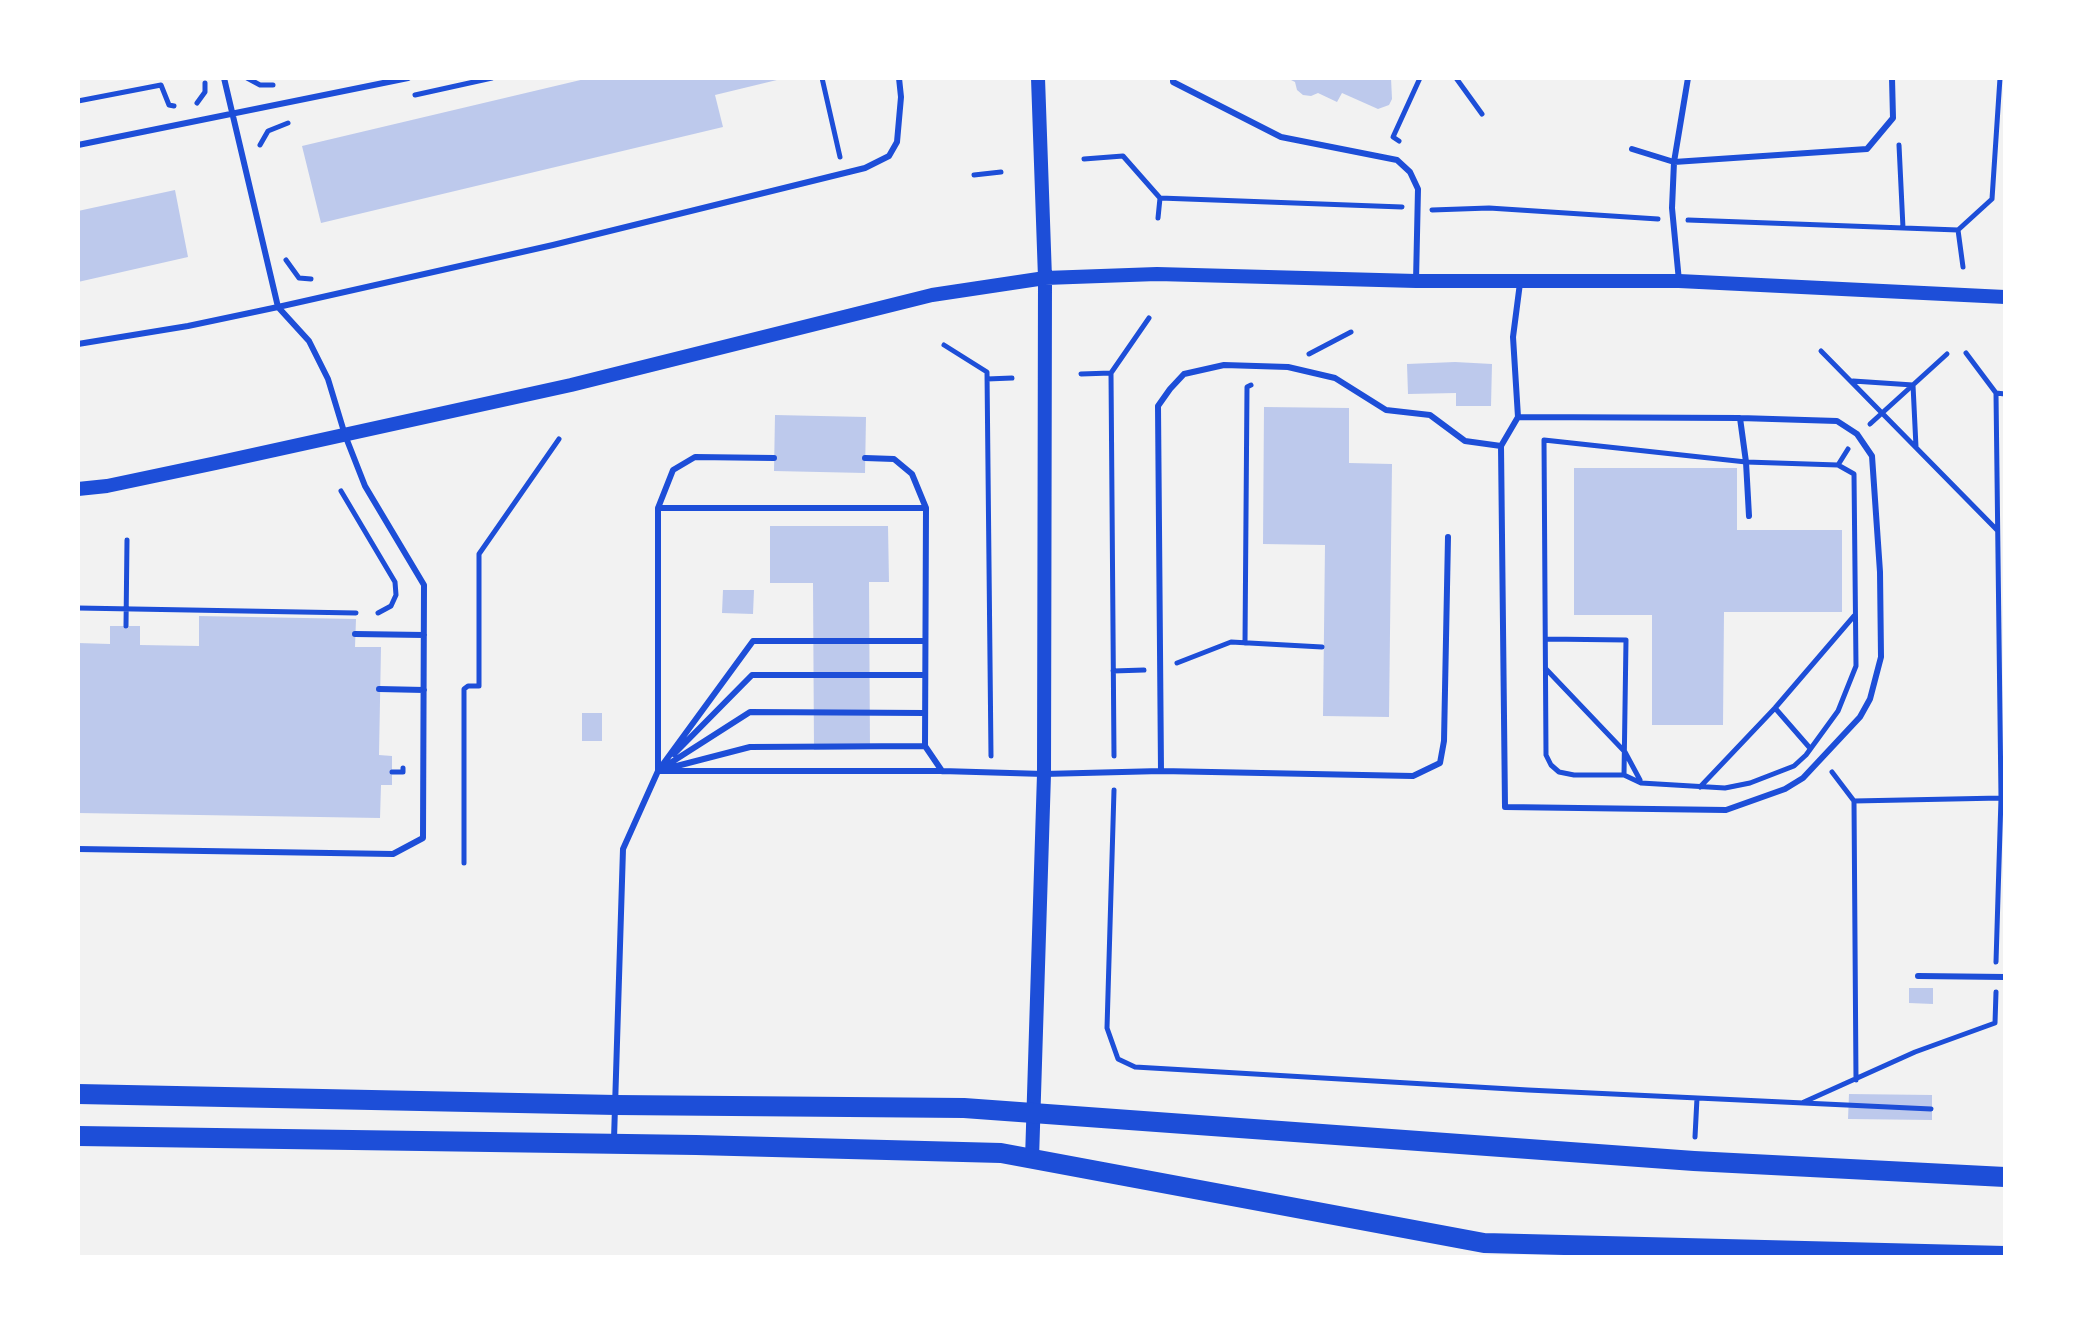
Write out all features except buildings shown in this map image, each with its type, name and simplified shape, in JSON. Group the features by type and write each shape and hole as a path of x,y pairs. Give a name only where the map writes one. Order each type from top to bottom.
{"main road":[{"path":"78,1094 616,1105 964,1108 1694,1161 2005,1177"},
{"path":"78,1136 1001,1153 1484,1243 2005,1256"}],"street":[{"path":"1032,1159 1044,774 1045,278 1038,78"},
{"path":"78,489 107,486 571,385 932,295 1045,278 1157,274 1416,281 1679,281 2005,297"}],"lane":[{"path":"78,849 393,854 423,838 424,585 365,486 328,379 309,341 278,307 224,78"},
{"path":"78,145 408,78"},
{"path":"78,344 278,307 553,245 865,168 889,156 897,142 901,97 899,78"},
{"path":"1173,78 1173,82 1281,137 1397,160 1410,172 1418,189 1416,281"},
{"path":"1679,281 1671,220 1674,162 1688,78"},
{"path":"1632,149 1674,162 1867,149 1893,118 1892,78"},
{"path":"1518,417 1837,421 1857,434 1872,456 1880,572 1881,657 1878,678 1865,708 1803,778 1785,789 1726,810 1505,807 1501,446 1518,417 1513,337 1521,280"},
{"path":"1161,771 1158,406 1184,374 1224,365 1279,366 1335,378 1386,410 1430,415 1465,441 1501,446"},
{"path":"1740,418 1749,516"},
{"path":"658,771 658,508 673,470 695,457 774,458"},
{"path":"865,458 894,459 903,466 912,474 926,508 925,746 942,771"},
{"path":"658,508 926,508"},
{"path":"658,771 1044,774 1161,771 1413,776 1440,763 1444,741 1448,537"},
{"path":"355,634 424,635"},
{"path":"613,1144 623,849 658,771 753,641 924,641"},
{"path":"658,771 752,675 925,675"},
{"path":"379,689 424,690"},
{"path":"658,771 750,712 925,713"},
{"path":"658,771 750,747 925,746"},
{"path":"1918,976 2005,977"}],"path":[{"path":"153,78 161,85 169,105 184,108"},
{"path":"195,106 205,92 205,78"},
{"path":"247,78 260,85 285,82"},
{"path":"405,97 492,78"},
{"path":"822,78 839,157 849,155"},
{"path":"1406,145 1393,137 1420,78"},
{"path":"1456,78 1482,114"},
{"path":"1084,159 1123,156 1160,198 1433,210 1489,208 1671,220 1958,230 1992,199 2000,78"},
{"path":"78,101 161,85"},
{"path":"263,157 260,143 268,131 303,120"},
{"path":"1899,145 1903,228"},
{"path":"974,175 1001,172"},
{"path":"1158,218 1160,198"},
{"path":"1432,200 1433,210"},
{"path":"1958,230 1963,267"},
{"path":"283,245 286,260 299,278 318,280"},
{"path":"1149,318 1111,373 1114,772 1107,1028 1118,1059 1135,1067 1931,1109"},
{"path":"1245,643 1247,387 1279,366 1351,332"},
{"path":"944,345 987,372 991,773"},
{"path":"1821,351 1997,530"},
{"path":"1803,1102 1915,1052 1995,1023 2001,798 1996,393 1966,353"},
{"path":"1838,465 1857,434 1947,354"},
{"path":"1081,374 1111,373"},
{"path":"987,379 1012,378"},
{"path":"1852,381 1913,385"},
{"path":"1913,385 1916,448"},
{"path":"1996,393 2005,394"},
{"path":"464,863 464,689 479,686 479,554 559,439"},
{"path":"1544,440 1746,462 1838,465 1854,474 1856,643 1853,678 1838,711 1794,766 1750,783 1725,788 1699,787 1641,783 1624,775 1559,772 1546,755 1544,440"},
{"path":"341,491 395,582 396,595 391,606 380,613 371,613"},
{"path":"126,626 127,540"},
{"path":"78,608 362,613"},
{"path":"1699,787 1775,708 1855,615"},
{"path":"1546,639 1626,640 1624,775"},
{"path":"1113,671 1161,669 1231,642 1322,647"},
{"path":"1546,669 1625,752 1641,783"},
{"path":"1775,708 1822,759 1854,801 1856,1080"},
{"path":"1854,801 2001,798"},
{"path":"1694,1161 1697,1098"}]}
